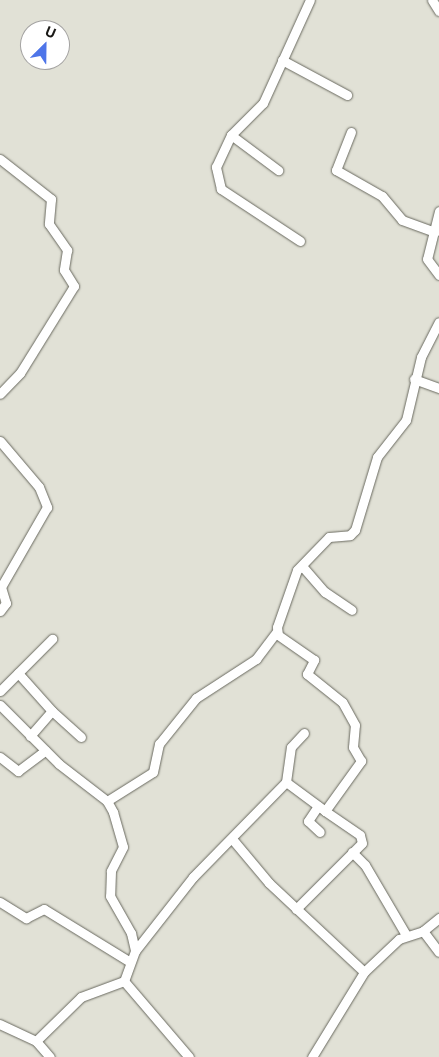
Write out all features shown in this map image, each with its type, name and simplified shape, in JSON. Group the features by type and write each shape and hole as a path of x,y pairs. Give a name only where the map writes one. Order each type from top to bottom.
{"street":[{"path":"300,241 221,189 216,166 231,135 263,103 310,0"},
{"path":"432,0 439,11"},
{"path":"282,60 347,95"},
{"path":"351,132 336,170 382,196 402,220 435,232"},
{"path":"231,135 278,170"},
{"path":"0,159 50,199 49,224 67,250 64,270 74,286 20,373 0,394"},
{"path":"439,210 427,259 439,275"},
{"path":"107,801 153,772 159,744 196,698 256,659 276,632 290,584 302,566 329,537 350,535 355,530 377,457 406,420 414,379 439,322"},
{"path":"414,379 439,388"},
{"path":"0,441 39,487 47,508 1,587 6,603 0,611"},
{"path":"302,566 325,592 352,610"},
{"path":"276,632 314,660 307,674 342,702 356,731 353,747 360,766 308,821 320,832"},
{"path":"0,691 52,639"},
{"path":"18,673 52,711 81,737"},
{"path":"0,705 45,751 107,801 123,847 111,871 110,896 131,933 135,951"},
{"path":"30,736 52,711"},
{"path":"124,981 135,951 193,877 233,840 286,782 291,747 304,732"},
{"path":"0,757 18,771 45,751"},
{"path":"286,782 363,839 296,909"},
{"path":"233,840 296,909 364,972"},
{"path":"352,852 365,865 406,935"},
{"path":"0,902 26,918 44,909 130,962"},
{"path":"312,1057 364,972 406,935 423,931 439,918"},
{"path":"423,931 439,952"},
{"path":"36,1041 81,997 124,981"},
{"path":"124,981 189,1057"},
{"path":"0,1024 36,1041 50,1057"}]}
